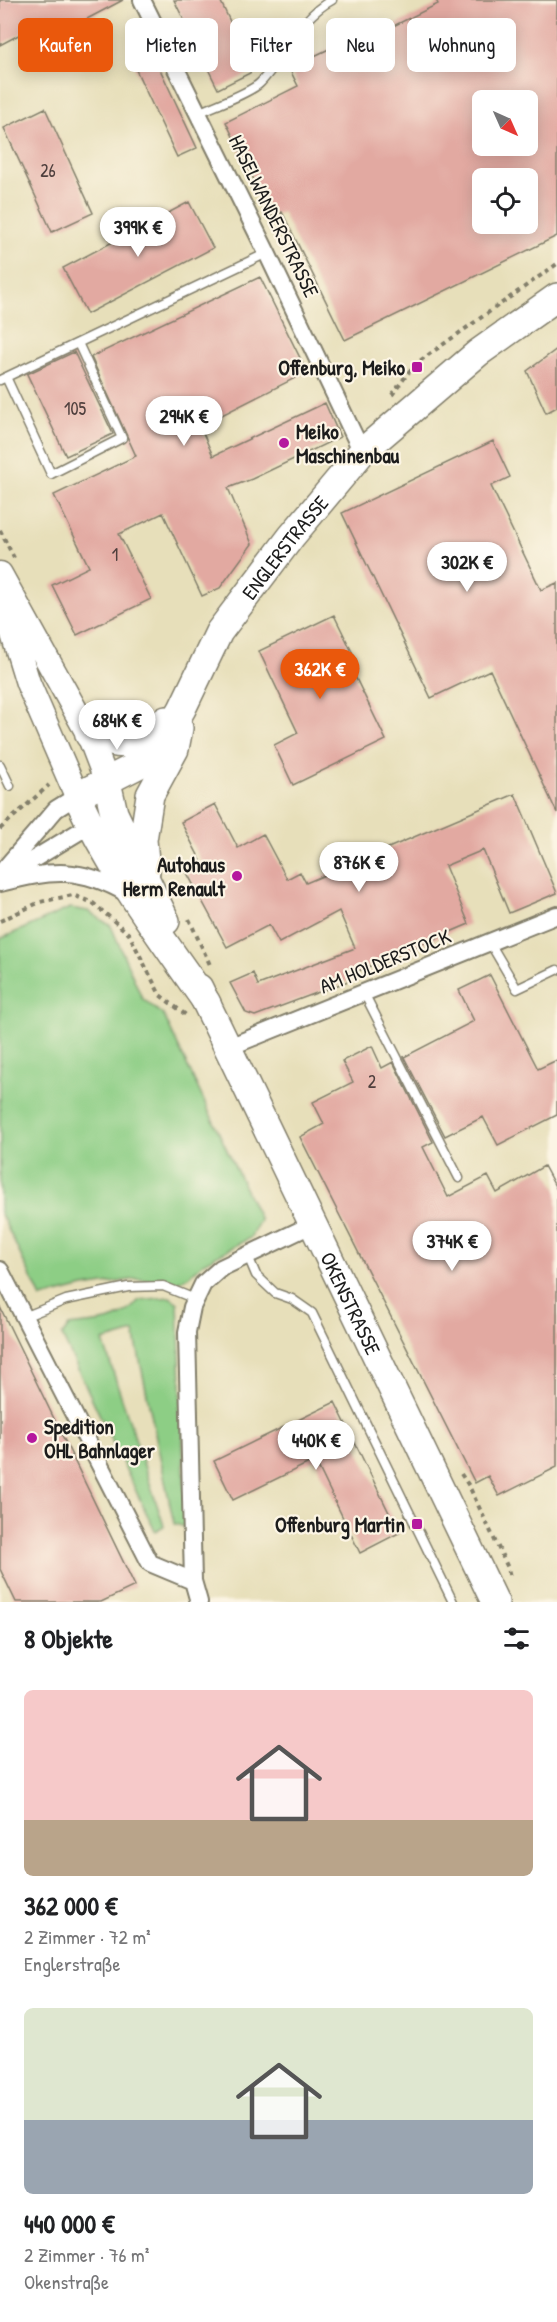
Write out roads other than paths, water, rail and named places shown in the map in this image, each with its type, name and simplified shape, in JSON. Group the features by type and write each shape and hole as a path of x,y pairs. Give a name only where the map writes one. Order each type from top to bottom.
{"main road":[{"name":"ENGLERSTRASSE","path":"77,796 140,764 164,740 182,709 219,632 291,537 363,452 478,353 557,297"},
{"name":"OKENSTRASSE","path":"0,574 89,735 106,782 102,819"},
{"name":"OKENSTRASSE","path":"0,593 28,683 77,796 102,819 199,1011 229,1047 495,1602"},
{"name":"ENGLERSTRASSE","path":"89,735 117,745 131,744 182,709"},
{"name":"ENGLERSTRASSE","path":"140,892 143,840 150,795 175,749 182,709"},
{"path":"102,819 150,795"}],"street":[{"name":"HASELWANDERSTRASSE","path":"142,0 363,452"},
{"path":"0,874 56,809 77,796"},
{"path":"0,881 102,819"},
{"path":"0,881 38,873 65,871 140,892"},
{"name":"AM HOLDERSTOCK","path":"229,1047 557,915"},
{"path":"199,1602 193,1581 187,1332 192,1306 203,1284 220,1268 312,1224"},
{"path":"0,1270 150,1563 193,1581"}],"lane":[{"path":"198,113 258,85 272,69 296,32 318,7 332,0"},
{"path":"78,343 122,438 51,474 3,378 267,253"},
{"path":"0,765 10,786"},
{"path":"490,943 517,989 557,970"},
{"path":"364,993 459,1178"},
{"path":"248,1256 256,1275 275,1293 292,1299 312,1313 453,1602"},
{"path":"24,1317 66,1300 129,1287 163,1286 195,1299"}],"place":[{"name":"Offenburg, Meiko","path":"417,367"},
{"name":"Meiko Maschinenbau","path":"284,443"},
{"name":"Autohaus Herm Renault","path":"237,876"},
{"name":"Spedition OHL Bahnlager","path":"32,1438"},
{"name":"Offenburg Martin","path":"417,1524"}]}
